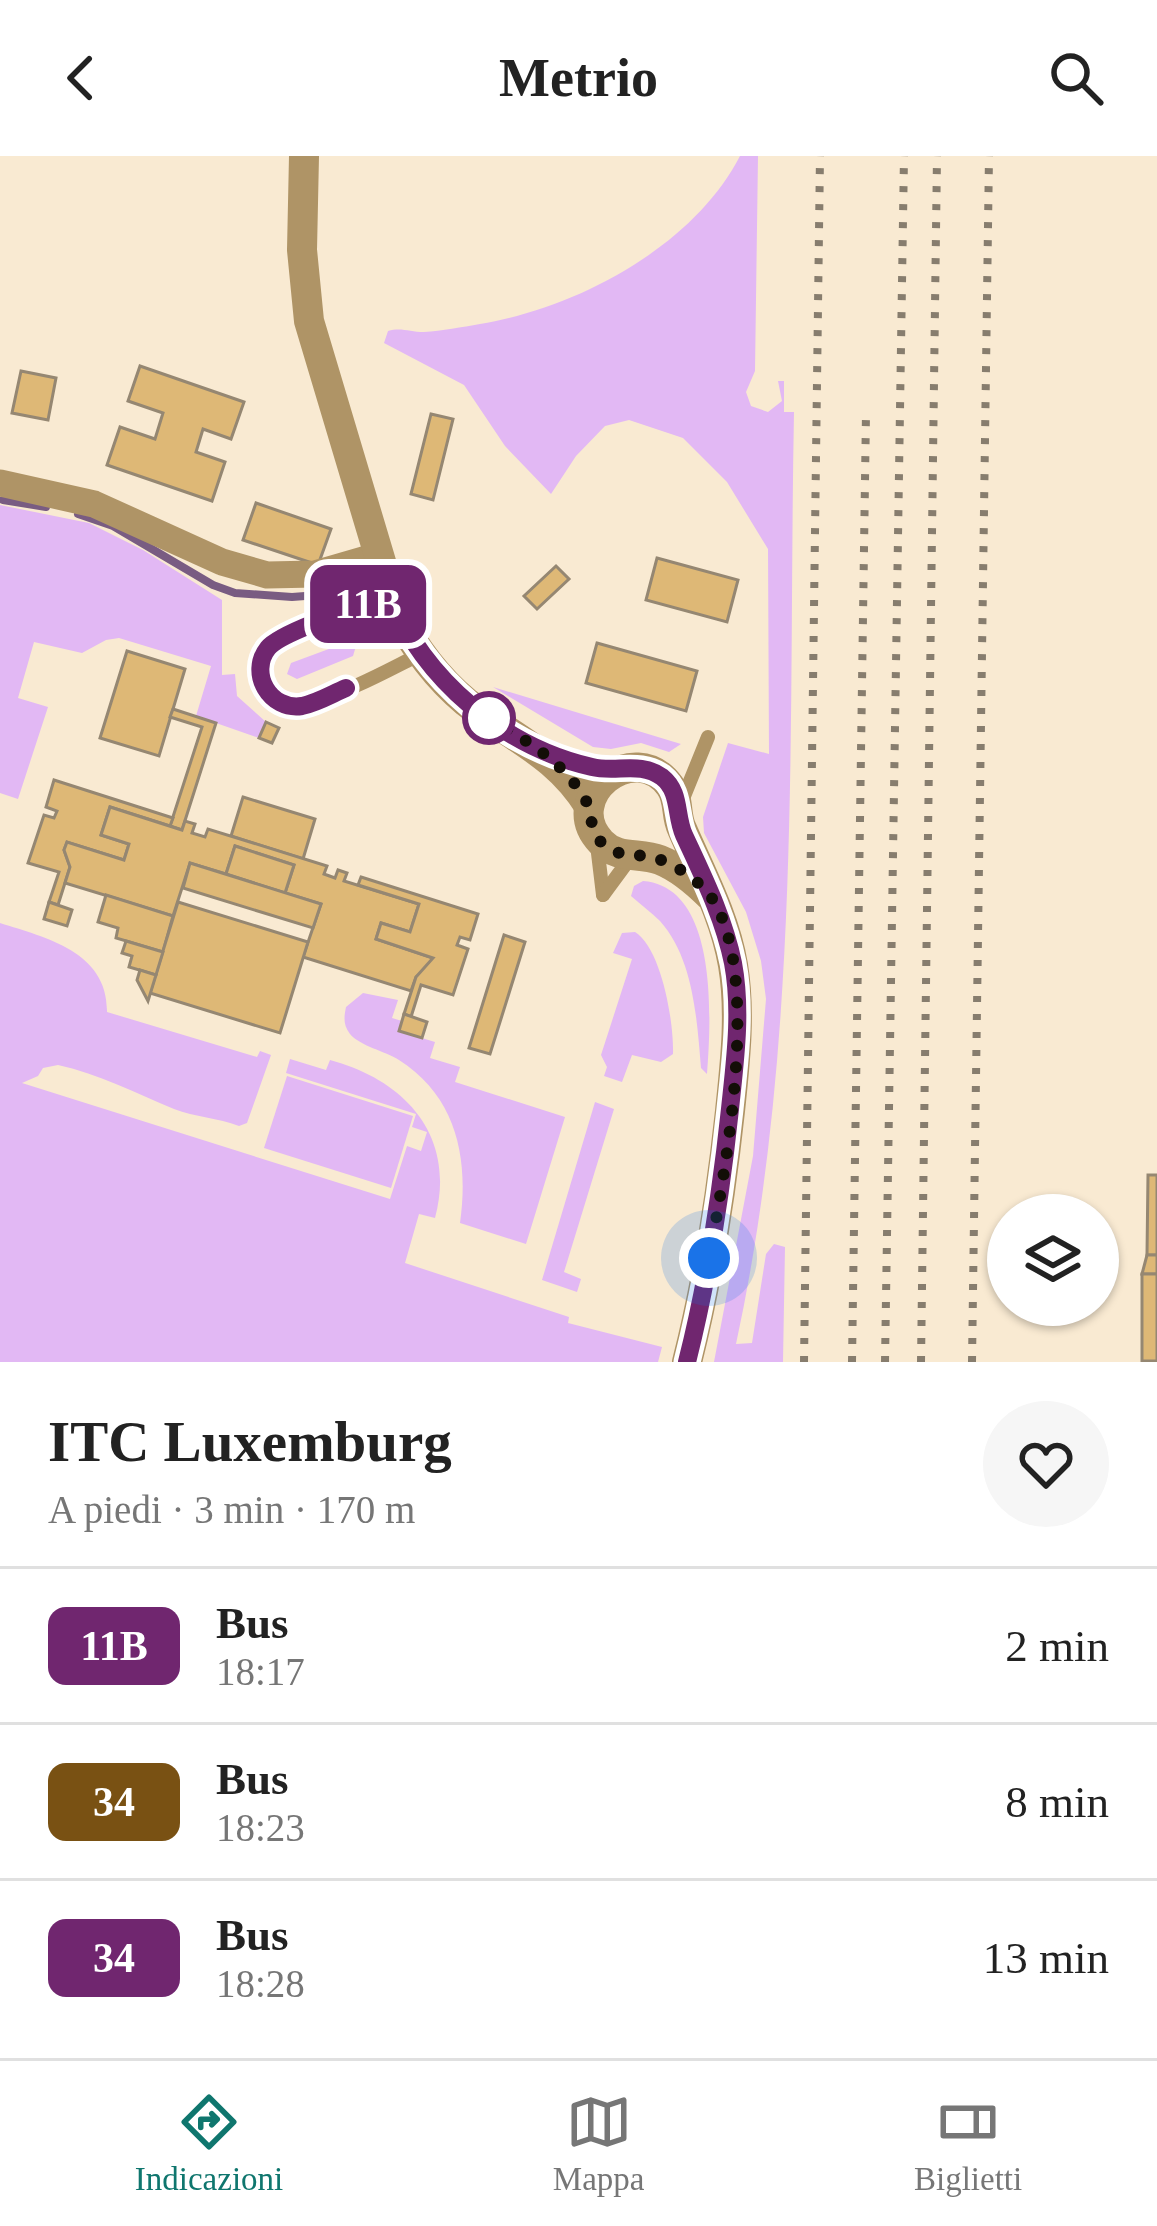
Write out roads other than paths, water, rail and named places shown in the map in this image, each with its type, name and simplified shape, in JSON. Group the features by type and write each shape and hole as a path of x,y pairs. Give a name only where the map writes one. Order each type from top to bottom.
{"street":[{"path":"304,156 305,305 390,596 421,654 470,704 548,756 613,772 638,767 661,776 674,793 678,816 734,968 737,1030 720,1195 687,1362"},
{"path":"0,483 94,504 223,562 267,575 315,574 376,556"},
{"path":"548,756 613,851 670,865 711,897"},
{"path":"592,820 593,792 613,772"},
{"path":"636,856 665,844 678,816"}],"lane":[{"path":"390,596 275,641 261,662 264,686 280,703 302,706 421,654"},
{"path":"678,816 708,737"},
{"path":"661,776 685,766 701,752"},
{"path":"592,820 603,895 636,856"}],"waterway":[{"path":"3,500 46,507"},
{"path":"78,514 113,526 235,593 292,597 345,593"}],"railway":[{"path":"804,1362 820,156"},
{"path":"885,1362 904,156"},
{"path":"921,1362 937,156"},
{"path":"972,1362 989,156"},
{"path":"852,1362 866,413"}]}
